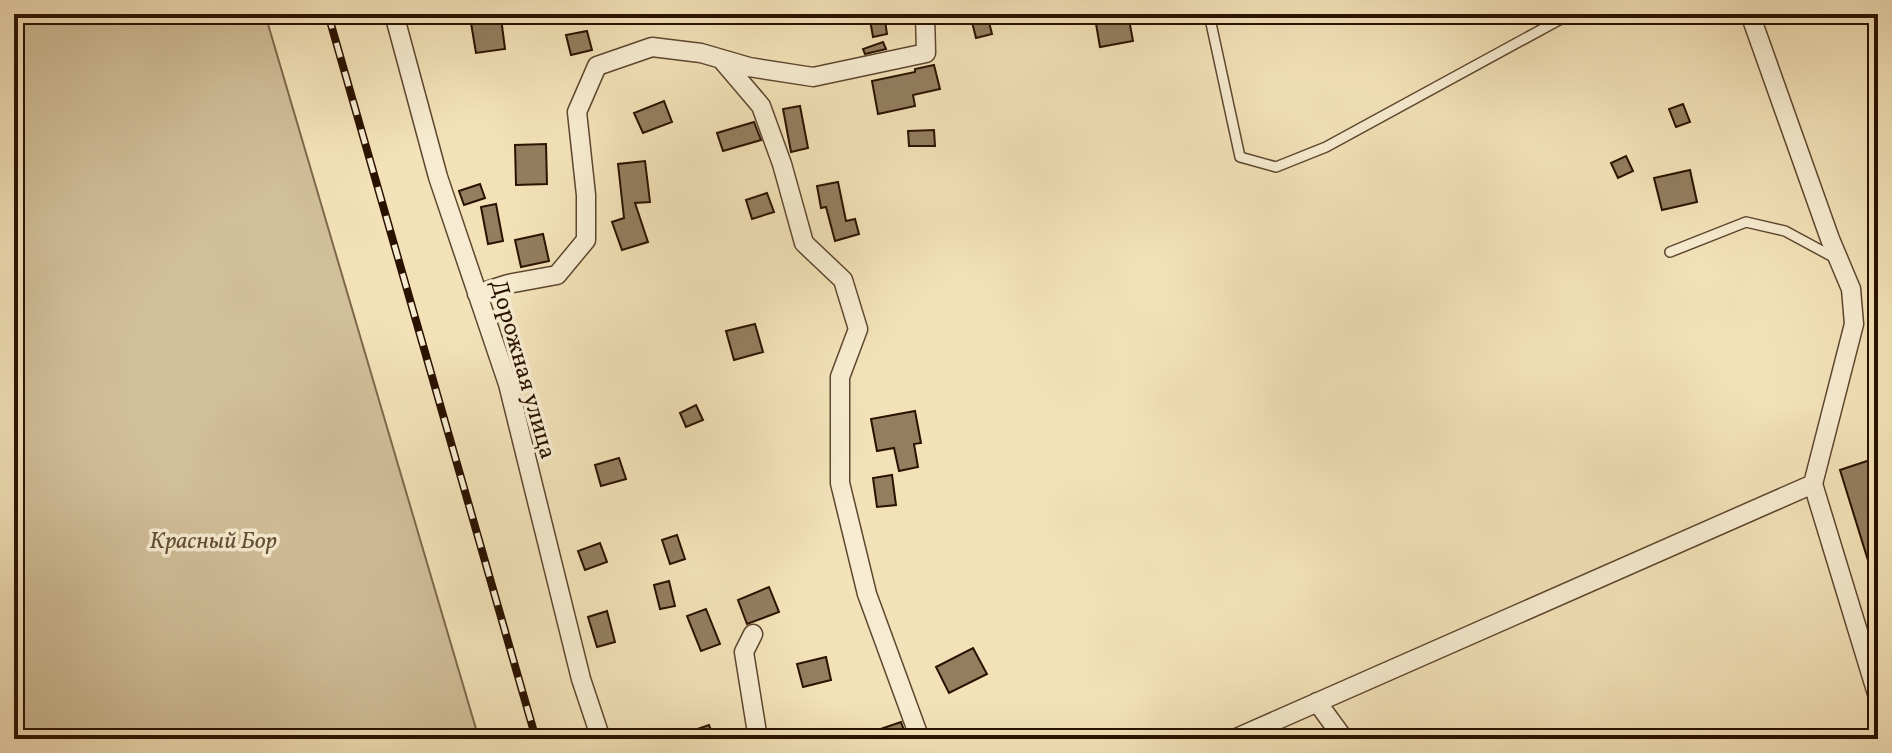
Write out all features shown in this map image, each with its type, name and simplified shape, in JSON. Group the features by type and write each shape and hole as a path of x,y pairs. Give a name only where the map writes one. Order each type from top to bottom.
{"street":[{"name":"Дорожная улица","path":"394,14 438,177 508,384 581,679 601,739"},
{"path":"477,294 508,284 557,275 586,240 586,195 577,112 597,66 652,47 701,53 749,67 813,77 926,53 925,14"},
{"path":"1750,14 1851,289 1854,324 1813,484 1878,697"},
{"path":"721,59 761,106 782,164 804,243 843,280 858,329 840,377 840,483 867,594 920,739"},
{"path":"1234,739 1813,484"},
{"path":"753,634 744,652 758,739"},
{"path":"1317,702 1344,739"}],"lane":[{"path":"1209,14 1240,157 1276,167 1326,147 1570,14"},
{"path":"1670,252 1746,222 1785,231 1838,260"}],"green space":[{"name":"Красный Бор","path":"14,14 265,14 479,739 14,739"}],"building":[{"path":"869,14 884,14 887,34 873,37"},
{"path":"987,14 992,34 976,38 971,18"},
{"path":"1128,14 1133,41 1100,47 1095,18"},
{"path":"501,18 505,49 476,53 471,23"},
{"path":"587,31 592,50 571,55 566,35"},
{"path":"883,42 886,49 865,54 863,49"},
{"path":"934,65 940,89 913,95 915,106 878,114 872,81"},
{"path":"664,101 672,122 643,133 634,113"},
{"path":"1683,104 1690,122 1676,127 1669,109"},
{"path":"800,106 808,148 791,152 783,109"},
{"path":"754,122 761,140 723,151 717,133"},
{"path":"934,130 935,146 909,146 908,131"},
{"path":"546,144 547,184 516,185 515,145"},
{"path":"1626,156 1633,171 1618,178 1611,163"},
{"path":"645,161 650,202 635,203 648,242 622,250 612,222 624,218 618,164"},
{"path":"1690,170 1697,202 1662,210 1654,178"},
{"path":"838,182 846,221 855,219 859,234 835,241 826,207 821,208 817,186"},
{"path":"480,184 485,198 464,205 459,191"},
{"path":"767,193 774,212 752,219 746,200"},
{"path":"496,204 503,241 488,244 481,207"},
{"path":"543,234 549,261 521,267 515,240"},
{"path":"755,324 763,352 734,360 726,331"},
{"path":"696,405 703,420 686,427 680,413"},
{"path":"915,411 921,443 914,444 918,467 899,471 894,448 877,451 871,419"},
{"path":"619,458 626,479 601,486 595,465"},
{"path":"1870,460 1878,485 1878,583 1875,583 1840,470"},
{"path":"892,475 896,505 877,507 873,478"},
{"path":"677,535 685,559 670,564 662,540"},
{"path":"600,543 607,562 585,570 578,551"},
{"path":"669,581 675,606 660,609 654,585"},
{"path":"769,587 779,612 747,624 738,600"},
{"path":"706,609 720,644 701,651 687,616"},
{"path":"607,611 615,642 597,647 588,617"},
{"path":"973,648 987,674 949,693 936,667"},
{"path":"826,657 831,680 803,687 797,664"},
{"path":"901,722 907,739 857,739 857,737"},
{"path":"709,725 714,739 674,739 674,737"}],"railway":[{"path":"328,14 536,739"}]}
